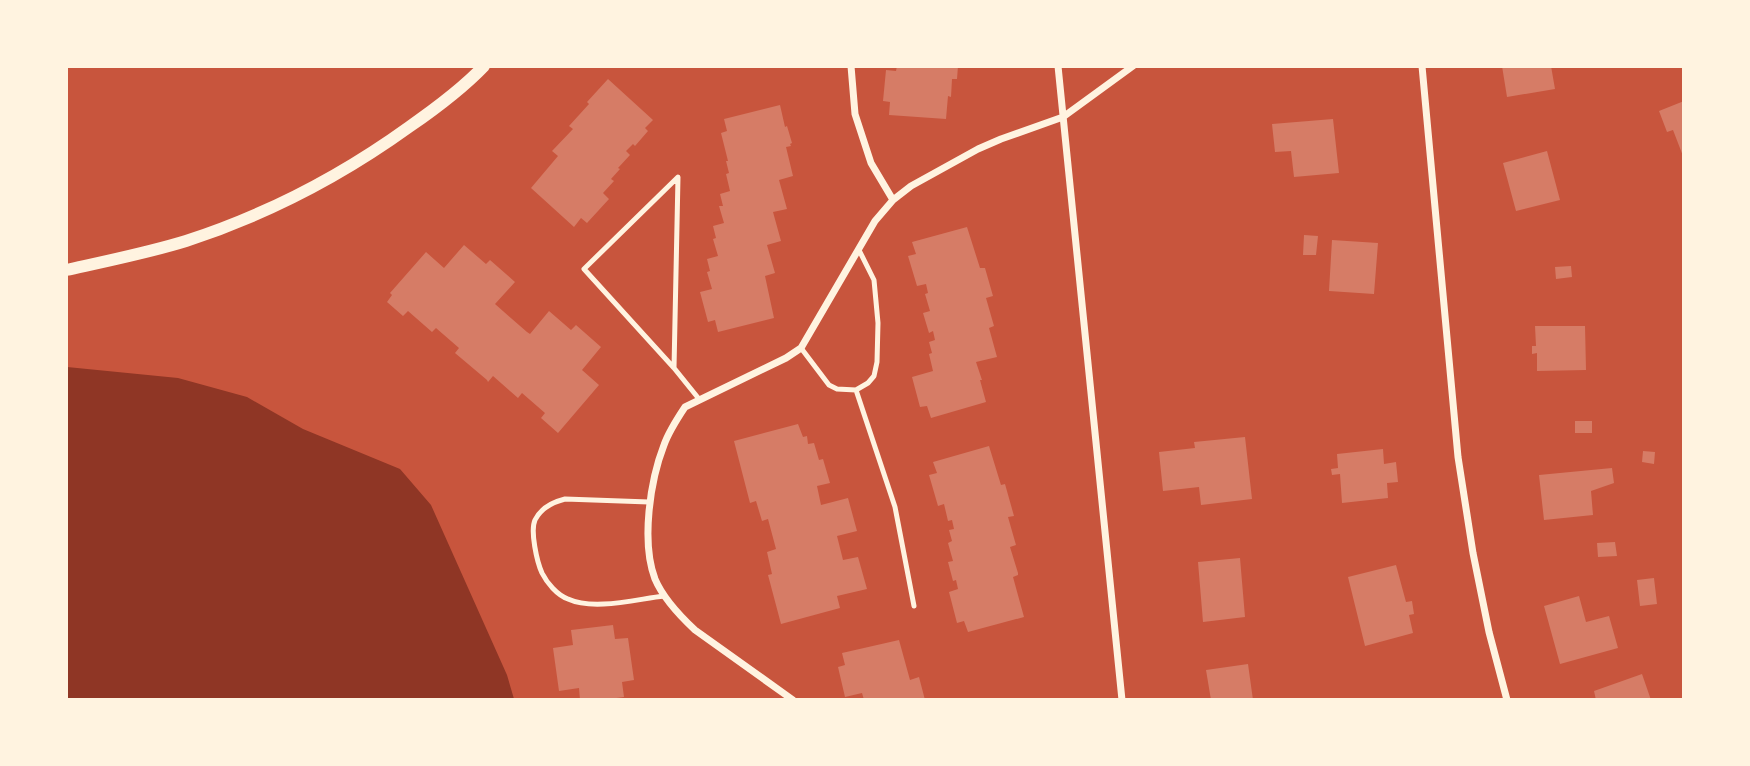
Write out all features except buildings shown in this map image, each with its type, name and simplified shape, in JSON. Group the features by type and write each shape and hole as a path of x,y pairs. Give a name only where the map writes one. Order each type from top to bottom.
{"street":[{"path":"66,270 187,241 254,215 317,186 386,144 429,113 484,66"},
{"path":"850,66 855,114 871,163 893,200"},
{"path":"1058,66 1122,699"},
{"path":"793,699 695,630 664,596 655,579 649,554 649,502 664,445 676,421 685,407 802,348 875,221 893,200 911,186 978,149 1063,117 1133,66"},
{"path":"1422,66 1458,457 1489,632 1507,699"}],"lane":[{"path":"674,368 678,177 584,269 699,399"},
{"path":"802,348 829,384 837,389 856,390 874,376 878,323 874,279 859,250"},
{"path":"856,390 895,507 914,606"},
{"path":"649,502 565,499 553,502 536,519 532,532 542,572 559,594 569,600 598,604 664,596"}],"shaded area":[{"path":"67,367 178,378 247,397 303,429 400,469 431,505 507,675 514,699 67,699"}]}
